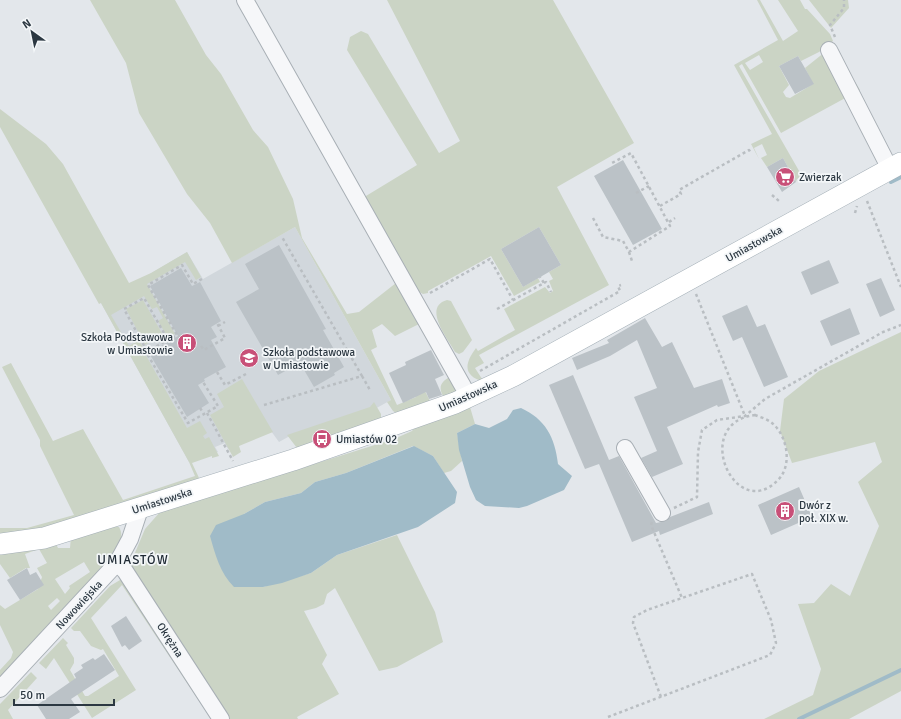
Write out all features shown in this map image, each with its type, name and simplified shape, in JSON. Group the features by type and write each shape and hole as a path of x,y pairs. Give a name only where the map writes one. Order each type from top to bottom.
{"main road":[{"name":"Umiastowska","path":"0,544 44,538 140,509 336,445 469,397 513,376 895,166"}],"street":[{"path":"245,0 469,397"},
{"path":"829,50 895,166"},
{"path":"625,448 662,513"},
{"name":"Nowowiejska","path":"0,690 117,563 130,540 140,509"},
{"name":"Okrężna","path":"117,563 125,571 221,719"}],"path":[{"path":"660,206 681,194 679,190 722,167 749,150 751,153"},
{"path":"610,164 630,153 670,226 629,252"},
{"path":"861,185 901,287"},
{"path":"636,193 649,186"},
{"path":"772,195 779,201"},
{"path":"593,218 603,237 623,241 632,261"},
{"path":"669,222 675,218"},
{"path":"282,237 370,390"},
{"path":"430,293 490,259 513,300"},
{"path":"147,351 177,335 148,285 182,265 193,284 202,278"},
{"path":"540,277 544,283 546,282 551,292"},
{"path":"689,279 745,416"},
{"path":"497,309 544,283"},
{"path":"478,372 620,290 618,286 621,285"},
{"path":"168,340 144,298 124,309 147,351 146,352 188,423 218,406 203,382"},
{"path":"201,346 204,350 225,338 218,325 225,322"},
{"path":"682,598 651,525 654,517 697,497 698,452 702,430 717,420 745,416 755,415 772,423 781,434 786,446 786,467 781,478 772,486 761,490 751,491 740,487 727,470 723,460 721,448 724,438 732,425 745,416 765,399 883,332 901,325"},
{"path":"212,340 214,344"},
{"path":"217,372 225,385 246,374"},
{"path":"264,405 362,376"},
{"path":"200,408 233,461 231,464"},
{"path":"608,717 661,697 770,655 776,643 771,620 752,574 647,610 634,617 633,623 661,697"}],"shaded area":[{"name":"Szkoła podstawowa w Umiastowie","path":"295,227 391,400 373,410 288,437 279,442 271,431 228,449 225,443 215,447 218,452 189,462 101,303 187,252 203,279"}],"green space":[{"path":"90,0 175,0 206,55 221,74 253,130 268,147 293,199 302,238 347,314 359,312 396,283 421,323 395,336 382,324 372,330 377,347 371,350 397,405 416,397 410,384 424,389 430,401 443,396 441,384 451,376 456,391 455,394 398,414 393,411 387,402 391,400 295,227 232,263 210,223 187,194 139,113 126,63"},
{"path":"387,0 553,0 634,143 557,187 609,285 479,355 484,363 475,368 484,382 469,373 468,364 472,354 476,348 478,351 515,330 504,309 545,287 550,293 553,291 549,281 553,279 549,272 561,265 539,227 501,249 523,287 538,278 540,282 514,296 491,256 428,291 428,293 423,294 416,290 361,199 417,165 347,50 350,37 361,31 368,34 439,153 460,141"},
{"path":"757,0 760,0 783,41 798,31 778,0 800,0 805,9 807,9 830,34 833,41 819,52 801,61 798,56 779,66 789,85 783,92 786,97 790,98 813,84 805,68 825,52 838,54 860,90 781,133 742,64 739,66 802,176 797,179 796,182 783,158 767,167 761,158 767,155 762,144 754,148 759,159 751,144 772,134 734,65 778,40","holes":["759,55 763,62 750,70 745,63"]},
{"path":"809,0 848,0 849,8 831,28"},
{"path":"0,109 46,144 63,164 129,283 151,273 187,252 201,277 196,280 185,262 147,284 175,334 168,338 158,321 163,318 157,307 152,309 144,296 111,315 129,346 139,340 145,351 144,352 187,428 200,421 207,433 203,436 205,439 209,437 219,456 212,458 212,456 192,463 200,480 21,535 0,537 0,528 27,528 74,515 40,446 40,440 2,367 11,363 53,441 83,429 123,500 195,476 189,462 101,303 99,304 0,127"},
{"path":"143,300 163,335 145,345 126,309"},
{"path":"447,300 451,301 472,340 463,352 459,354 455,352 447,339 439,324 437,316 437,309 440,304"},
{"path":"901,332 901,691 849,719 764,719 813,695 821,669 798,604 814,603 831,584 850,596 879,526 858,482 882,462 875,442 792,463 780,431 784,399 819,371"},
{"path":"242,379 273,432 239,446 241,452 233,457 210,415 224,407 217,394"},
{"path":"374,402 381,414 381,419 327,439 325,436 318,438 319,441 297,448 287,435 370,407"},
{"path":"470,407 475,424 457,433 462,461 451,471 444,473 433,456 413,446 346,473 315,482 301,493 265,502 244,514 234,587 263,587 311,573 337,555 397,535 435,612 443,642 397,667 379,671 335,588 327,594 324,604 304,611 327,655 322,664 339,694 297,717 298,719 226,719 129,567 145,529 160,512 394,439 412,431 415,427"},
{"path":"110,525 119,527 121,531 121,540 110,561 0,679 0,670 11,658 13,652 0,625 0,605 5,609 38,589 42,577 37,568 47,563 39,549 25,554 30,568 26,568 10,578 0,564 0,552 55,542 58,548 70,548 71,537","holes":["84,562 90,572 69,586 70,588 65,594 55,579","57,598 60,601 51,610 48,606"]},
{"path":"120,580 127,582 217,719 211,719 122,585 91,618 136,690 92,718 54,658 46,669 39,663 63,638 68,643 66,645 74,658 74,663 70,670 85,696 88,696 119,676 103,649 101,650 91,646 80,631 74,631 71,628 110,586"},
{"path":"31,672 37,678 8,710 13,719 0,719 0,704"}],"water":[{"path":"521,408 529,412 542,423 551,437 557,454 558,464 572,476 564,490 527,506 519,508 485,506 476,500 470,487 459,450 457,433 475,424 489,428 507,419 513,410"},
{"path":"414,446 433,456 457,492 455,503 418,527 337,555 311,573 282,583 263,587 234,587 229,582 219,563 210,536 216,525 244,514 265,502 301,493 315,482 346,473"}],"building":[{"path":"798,56 814,84 795,94 779,66"},
{"path":"783,158 796,182 782,192 767,167"},
{"path":"623,160 662,229 633,245 594,176"},
{"path":"539,227 561,265 523,287 501,249"},
{"path":"279,245 326,329 323,330 344,367 334,373 335,375 314,387 300,363 278,375 236,302 259,289 245,264"},
{"path":"829,260 839,283 811,295 801,272"},
{"name":"Szkoła Podstawowa w Umiastowie","path":"181,268 192,286 200,282 221,321 211,327 217,337 211,340 226,367 204,379 205,381 198,385 209,403 187,417 149,353 178,336 150,286"},
{"path":"881,278 895,310 880,317 866,284"},
{"path":"747,305 757,327 765,324 788,377 764,387 742,337 733,341 722,316"},
{"path":"850,308 860,334 831,346 820,321"},
{"path":"645,318 662,347 672,342 694,388 722,379 730,403 718,407 717,405 667,427 683,464 652,477 641,458 657,451 634,397 657,388 637,340 610,356 577,370 572,358 609,343 607,340"},
{"path":"431,350 444,375 435,379 442,395 429,399 426,392 403,403 389,373 406,365 405,362"},
{"path":"573,375 609,460 619,456 656,523 666,521 670,517 709,502 713,514 660,535 659,531 632,542 599,464 585,469 549,385"},
{"name":"Dwór z poł. XIX w.","path":"799,487 812,517 771,535 758,505"},
{"path":"27,568 30,575 36,572 44,585 20,600 7,580"},
{"path":"126,616 142,641 129,650 125,645 122,647 111,626"},
{"path":"104,654 115,670 71,699 80,712 69,719 46,719 37,705 76,678 74,674 83,668 81,665 93,658 95,660"}],"waterway":[{"path":"891,182 901,177"},
{"path":"799,719 901,670"}],"place":[{"name":"Zwierzak","path":"785,177"},
{"name":"Szkoła Podstawowa w Umiastowie","path":"187,343"},
{"name":"Szkoła podstawowa w Umiastowie","path":"249,358"},
{"name":"Umiastów 02","path":"322,439"},
{"name":"Dwór z poł. XIX w.","path":"785,511"}],"district":[{"name":"UMIASTÓW","path":"133,560"}]}
